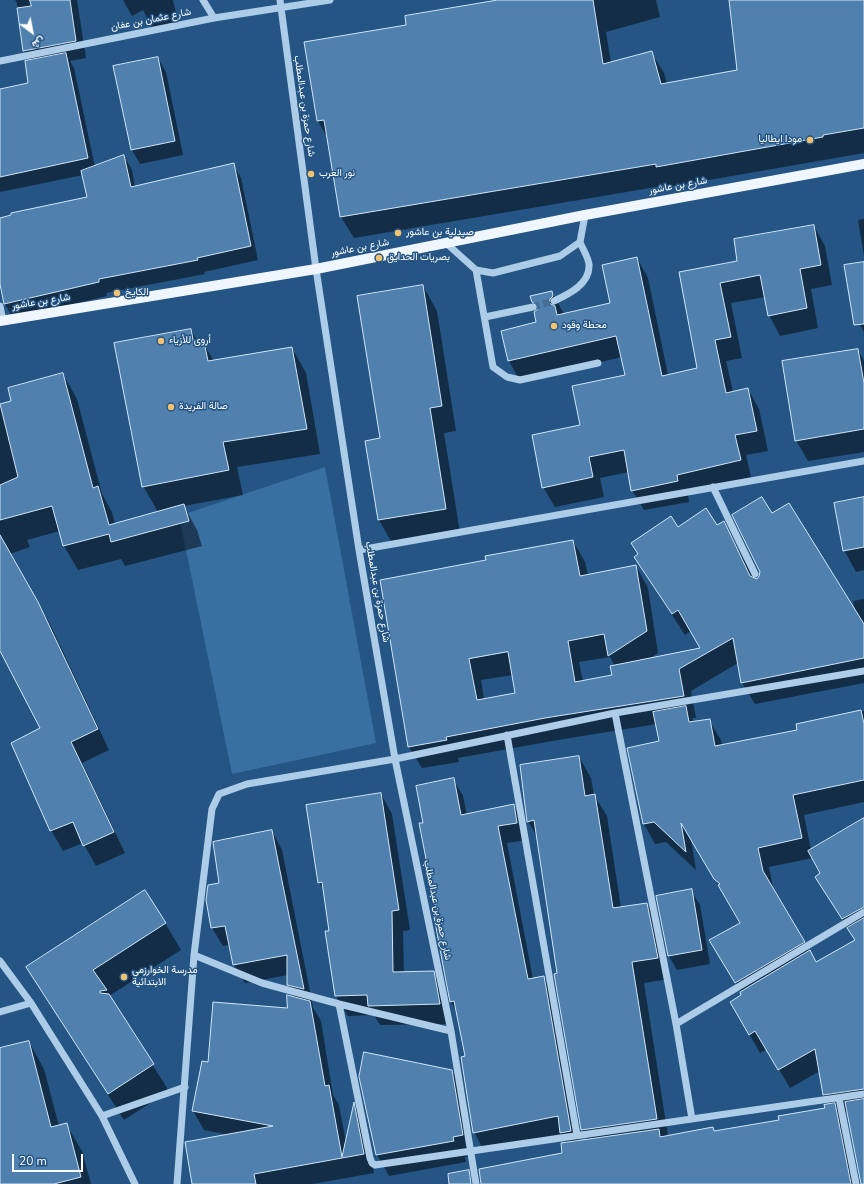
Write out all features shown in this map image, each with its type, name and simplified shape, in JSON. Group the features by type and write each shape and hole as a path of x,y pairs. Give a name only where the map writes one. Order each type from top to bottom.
{"main road":[{"name":"شارع بن عاشور","path":"1,321 316,269 585,215 864,164"}],"street":[{"path":"203,0 214,18"},
{"name":"شارع حمزة بن عبدالمطلب","path":"280,0 316,269 359,550 395,759 451,1031 476,1184"},
{"name":"شارع عثمان بن عفان","path":"0,61 214,18 281,9 330,0"},
{"path":"554,301 574,292 586,278 589,264 580,242 585,215"},
{"path":"446,243 476,270 493,273 560,256 580,242"},
{"path":"476,270 494,367 506,377 520,380 598,363"},
{"path":"0,306 1,321"},
{"path":"485,317 533,307"},
{"path":"359,550 864,461"},
{"path":"713,487 755,574"},
{"path":"177,1184 194,956 212,809 219,794 247,784 395,759 615,713 864,671"},
{"path":"615,713 676,1024 692,1119"},
{"path":"507,735 577,1135"},
{"path":"676,1024 864,912"},
{"path":"194,956 262,983 339,1004 451,1031"},
{"path":"0,961 30,1003 102,1116 135,1184"},
{"path":"0,1012 30,1003"},
{"path":"339,1004 372,1163 381,1166 577,1135 864,1094"},
{"path":"102,1116 185,1086"},
{"path":"839,1098 856,1184"}],"shaded area":[{"path":"325,467 376,743 232,774 179,516"}],"building":[{"path":"30,0 70,0 76,41 23,51 17,8 31,6"},
{"path":"498,0 593,0 603,64 652,51 661,84 737,70 729,0 864,0 864,128 823,135 823,137 656,167 656,164 340,217 324,120 317,121 304,42 406,25 405,16"},
{"path":"66,53 88,158 0,177 0,89 28,83 25,61"},
{"path":"158,57 175,141 131,150 113,66"},
{"path":"124,155 131,187 234,163 251,246 197,258 198,260 99,279 99,282 4,304 0,284 0,218 11,215 11,213 87,197 81,171"},
{"path":"814,225 821,265 800,269 807,308 768,316 760,275 720,283 731,337 715,340 726,393 748,388 757,431 735,435 741,460 677,475 678,481 631,491 624,450 589,457 593,477 542,488 532,435 580,425 572,386 625,375 616,336 508,361 501,331 536,322 534,312 538,309 538,306 532,302 530,296 552,291 553,296 549,303 555,306 557,315 610,303 602,265 637,257 662,376 697,368 679,272 737,261 734,239"},
{"path":"864,262 864,324 854,325 844,265"},
{"path":"423,285 442,406 430,408 446,509 378,520 365,441 380,438 357,296"},
{"name":"صالة الفريدة","path":"191,329 194,344 204,342 208,361 292,347 307,429 223,442 229,470 142,487 114,343"},
{"path":"858,349 864,383 864,429 795,441 782,361"},
{"path":"63,373 93,488 98,486 109,525 184,504 189,521 111,542 109,534 63,546 52,506 0,520 0,485 18,477 0,404 11,401 8,388"},
{"path":"762,497 772,513 789,503 864,624 864,658 741,683 733,638 679,669 684,696 545,718 446,737 447,740 408,747 380,580 486,560 485,556 573,540 580,576 636,565 647,631 608,656 604,634 568,641 575,682 612,675 610,666 700,648 678,610 672,614 634,557 638,554 631,543 671,516 678,527 706,508 717,525 724,521 750,576 757,579 760,572 732,515","holes":["508,652 515,693 477,700 469,659"]},
{"path":"864,497 864,547 843,551 834,503"},
{"path":"0,535 38,602 98,729 71,742 114,832 83,846 73,822 50,831 11,743 40,728 0,651"},
{"path":"686,706 689,722 710,719 715,746 797,730 796,724 861,710 864,724 864,780 793,795 802,838 758,848 763,871 805,942 735,983 709,940 740,923 718,885 720,884 714,879 681,823 686,852 654,822 643,824 627,748 659,741 653,712"},
{"path":"579,756 585,796 595,794 613,908 647,903 658,958 632,962 657,1119 581,1130 554,974 557,973 534,820 527,822 520,765"},
{"path":"454,778 461,815 514,804 517,823 498,826 528,979 544,976 571,1131 560,1133 558,1116 473,1133 461,1057 465,1056 454,1001 450,1002 433,911 436,910 419,823 423,823 416,786"},
{"path":"381,793 399,910 392,911 393,972 434,971 440,1004 368,1006 367,995 335,996 325,931 329,931 322,882 318,883 306,805"},
{"path":"864,818 864,907 842,919 815,877 820,873 808,851"},
{"path":"272,830 304,989 287,985 287,955 233,965 225,926 211,928 206,900 208,885 219,883 213,842"},
{"path":"692,889 702,950 668,956 656,896"},
{"path":"145,890 166,923 93,970 107,990 100,991 100,993 109,994 154,1064 108,1094 26,967"},
{"path":"864,918 864,1089 823,1095 815,1049 778,1070 755,1031 749,1035 730,1002 741,995 740,992 810,950 816,962 855,940 847,928"},
{"path":"287,995 310,1001 325,1086 329,1085 342,1157 354,1102 364,1154 254,1174 256,1184 192,1184 185,1142 273,1126 192,1111 202,1061 208,1062 213,1002 287,1008"},
{"path":"29,1041 51,1127 67,1123 81,1177 54,1184 0,1184 0,1048"},
{"path":"364,1052 452,1070 463,1135 453,1137 454,1141 376,1155 359,1077"},
{"path":"864,1099 864,1184 861,1184 845,1102"},
{"path":"835,1103 851,1184 481,1184 479,1169 562,1153 561,1143 659,1129 660,1137 713,1127 714,1131 779,1120 778,1116 825,1108 824,1105"},
{"path":"469,1170 471,1184 449,1184 448,1174"}],"tunnel":[{"path":"533,307 554,301"}],"place":[{"name":"مودا ايطاليا","path":"810,140"},
{"name":"نور العرب","path":"311,174"},
{"name":"صيدلية بن عاشور","path":"398,233"},
{"name":"بصريات الحدايق","path":"379,258"},
{"name":"الكايخ","path":"117,293"},
{"name":"محطة وقود","path":"554,326"},
{"name":"أروى للأزياء","path":"161,341"},
{"name":"صالة الفريدة","path":"171,407"},
{"name":"مدرسة الخوارزمي الابتدائية","path":"124,977"}]}
